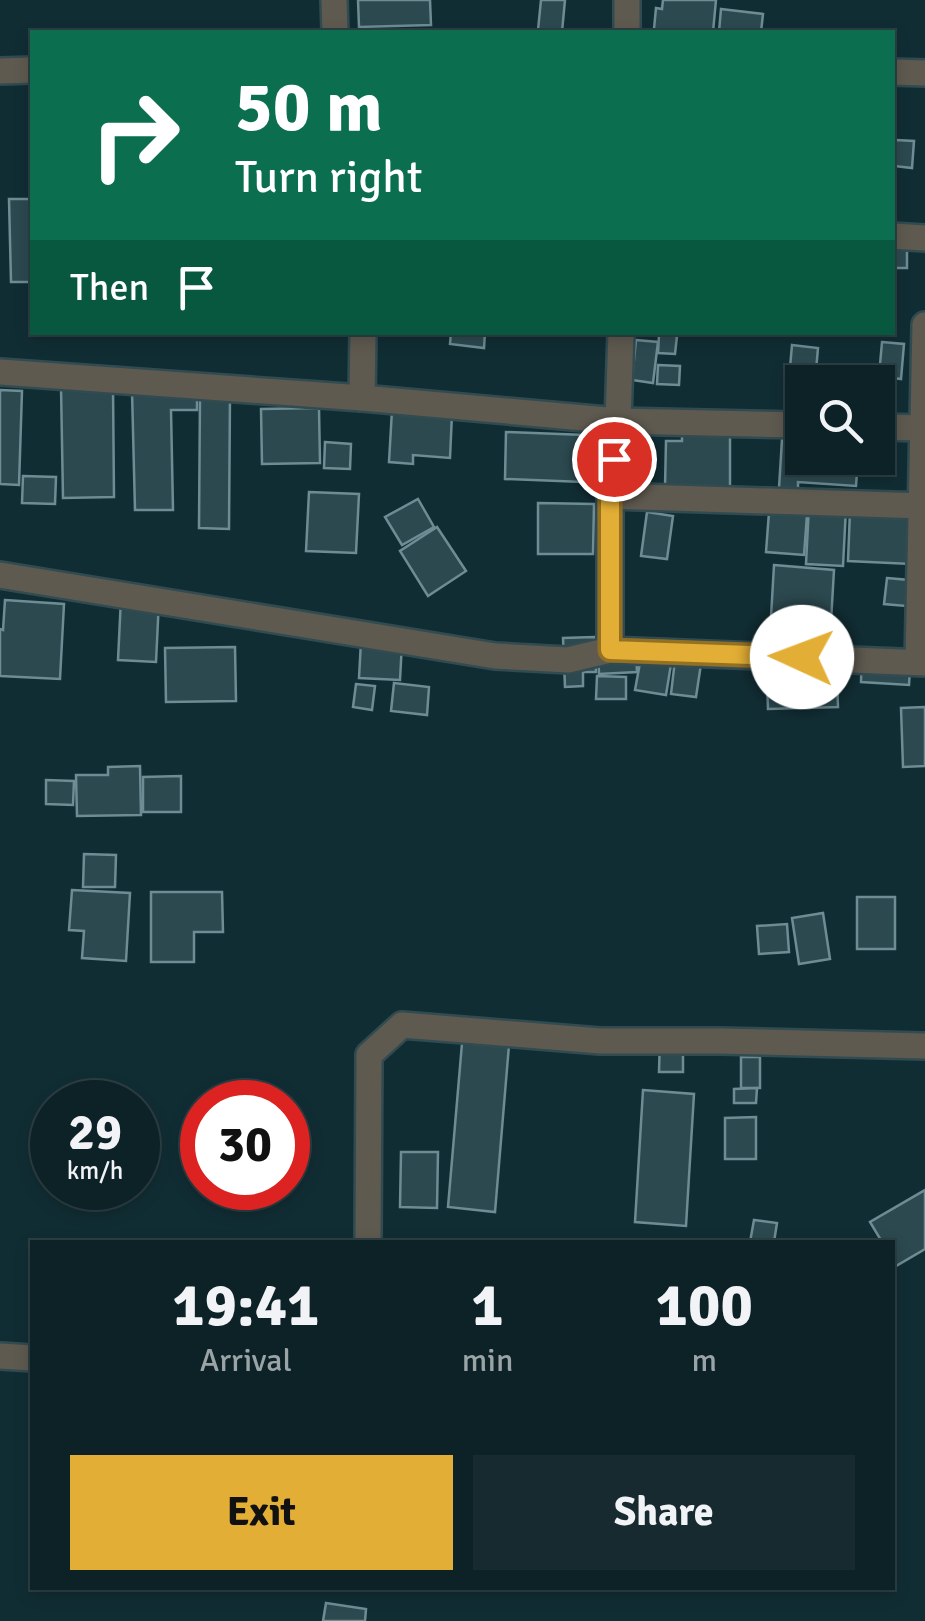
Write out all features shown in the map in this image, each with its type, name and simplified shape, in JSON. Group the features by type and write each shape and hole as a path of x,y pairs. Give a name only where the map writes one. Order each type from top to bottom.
{"street":[{"path":"334,0 335,30"},
{"path":"626,30 627,0"},
{"path":"0,71 30,70"},
{"path":"895,72 925,73"},
{"path":"895,236 925,238"},
{"path":"0,575 494,656 568,660 610,650 921,662 925,324"},
{"path":"362,335 362,398"},
{"path":"610,650 610,496 621,335"},
{"path":"0,372 618,421 785,425"},
{"path":"895,427 924,428"},
{"path":"610,496 923,506"},
{"path":"368,1240 369,1055 402,1025 600,1041 925,1046"},
{"path":"0,1356 30,1358"}],"building":[{"path":"358,0 430,0 431,25 359,27"},
{"path":"541,0 565,0 562,30 538,30"},
{"path":"663,0 716,0 713,30 654,29 656,8 662,9"},
{"path":"721,9 763,14 761,30 719,30"},
{"path":"896,140 914,141 912,168 895,166"},
{"path":"9,199 30,199 30,282 11,282"},
{"path":"895,241 907,241 907,268 895,268"},
{"path":"451,335 485,335 484,348 450,344"},
{"path":"659,335 677,336 675,354 658,353"},
{"path":"636,340 658,342 653,383 632,380"},
{"path":"882,342 904,344 901,379 895,378 895,365 880,365"},
{"path":"792,345 818,348 816,365 790,365"},
{"path":"658,365 680,366 679,385 657,384"},
{"path":"61,387 113,387 114,497 63,498"},
{"path":"197,389 197,410 171,410 173,510 135,510 132,391"},
{"path":"0,390 22,391 19,485 0,484"},
{"path":"200,395 230,396 229,529 199,528"},
{"path":"319,408 320,463 262,464 261,409"},
{"path":"392,410 452,414 450,458 413,455 413,464 389,462"},
{"path":"783,423 785,475 857,475 856,486 798,482 798,489 779,488"},
{"path":"682,429 730,430 730,488 665,487 666,441 682,441"},
{"path":"506,432 585,435 583,482 505,479"},
{"path":"325,442 351,444 350,469 324,468"},
{"path":"23,476 56,477 55,504 22,503"},
{"path":"309,492 359,494 356,553 306,551"},
{"path":"418,499 434,527 402,545 385,517"},
{"path":"538,503 594,504 593,554 538,554"},
{"path":"809,505 846,508 843,566 806,564"},
{"path":"850,511 914,515 911,564 848,561"},
{"path":"647,512 673,516 667,559 641,556"},
{"path":"769,512 807,515 804,555 766,552"},
{"path":"437,527 466,571 428,596 400,551"},
{"path":"774,565 834,570 831,622 771,617"},
{"path":"887,578 909,580 906,606 884,604"},
{"path":"121,598 159,600 156,662 118,660"},
{"path":"5,600 64,604 60,679 0,676 0,629 3,630"},
{"path":"594,637 596,672 583,672 583,686 565,687 563,638"},
{"path":"361,641 402,643 400,680 359,678"},
{"path":"235,647 236,701 166,702 165,648"},
{"path":"636,650 637,672 599,674 598,651"},
{"path":"862,650 911,653 909,685 861,682"},
{"path":"642,652 672,658 666,695 635,690"},
{"path":"836,653 838,707 768,709 766,655"},
{"path":"675,660 701,664 696,697 671,694"},
{"path":"597,676 626,677 626,699 596,699"},
{"path":"394,683 429,687 427,715 391,711"},
{"path":"356,684 375,686 372,710 353,707"},
{"path":"925,707 925,766 903,767 901,708"},
{"path":"140,766 141,815 77,816 76,775 108,775 108,767"},
{"path":"181,776 181,812 143,812 143,777"},
{"path":"46,780 74,781 73,805 46,804"},
{"path":"84,854 116,855 115,887 83,887"},
{"path":"72,890 130,893 126,961 82,958 84,931 69,930"},
{"path":"151,892 222,892 223,932 194,932 194,962 151,962"},
{"path":"857,897 895,897 895,949 857,949"},
{"path":"823,913 830,959 799,964 792,918"},
{"path":"787,924 789,952 759,954 757,926"},
{"path":"464,1020 509,1045 495,1212 448,1207"},
{"path":"660,1037 683,1038 683,1072 659,1072"},
{"path":"741,1057 760,1057 760,1088 741,1088"},
{"path":"757,1088 756,1103 734,1103 734,1089"},
{"path":"643,1090 694,1094 686,1226 635,1222"},
{"path":"756,1117 756,1159 725,1159 725,1118"},
{"path":"401,1152 438,1152 437,1208 400,1207"},
{"path":"925,1190 925,1249 896,1266 895,1240 881,1240 870,1222"},
{"path":"754,1220 777,1223 774,1240 750,1240"},
{"path":"326,1603 366,1609 365,1621 323,1621"}],"route":[{"path":"614,459 610,496 610,650 802,657"}]}
